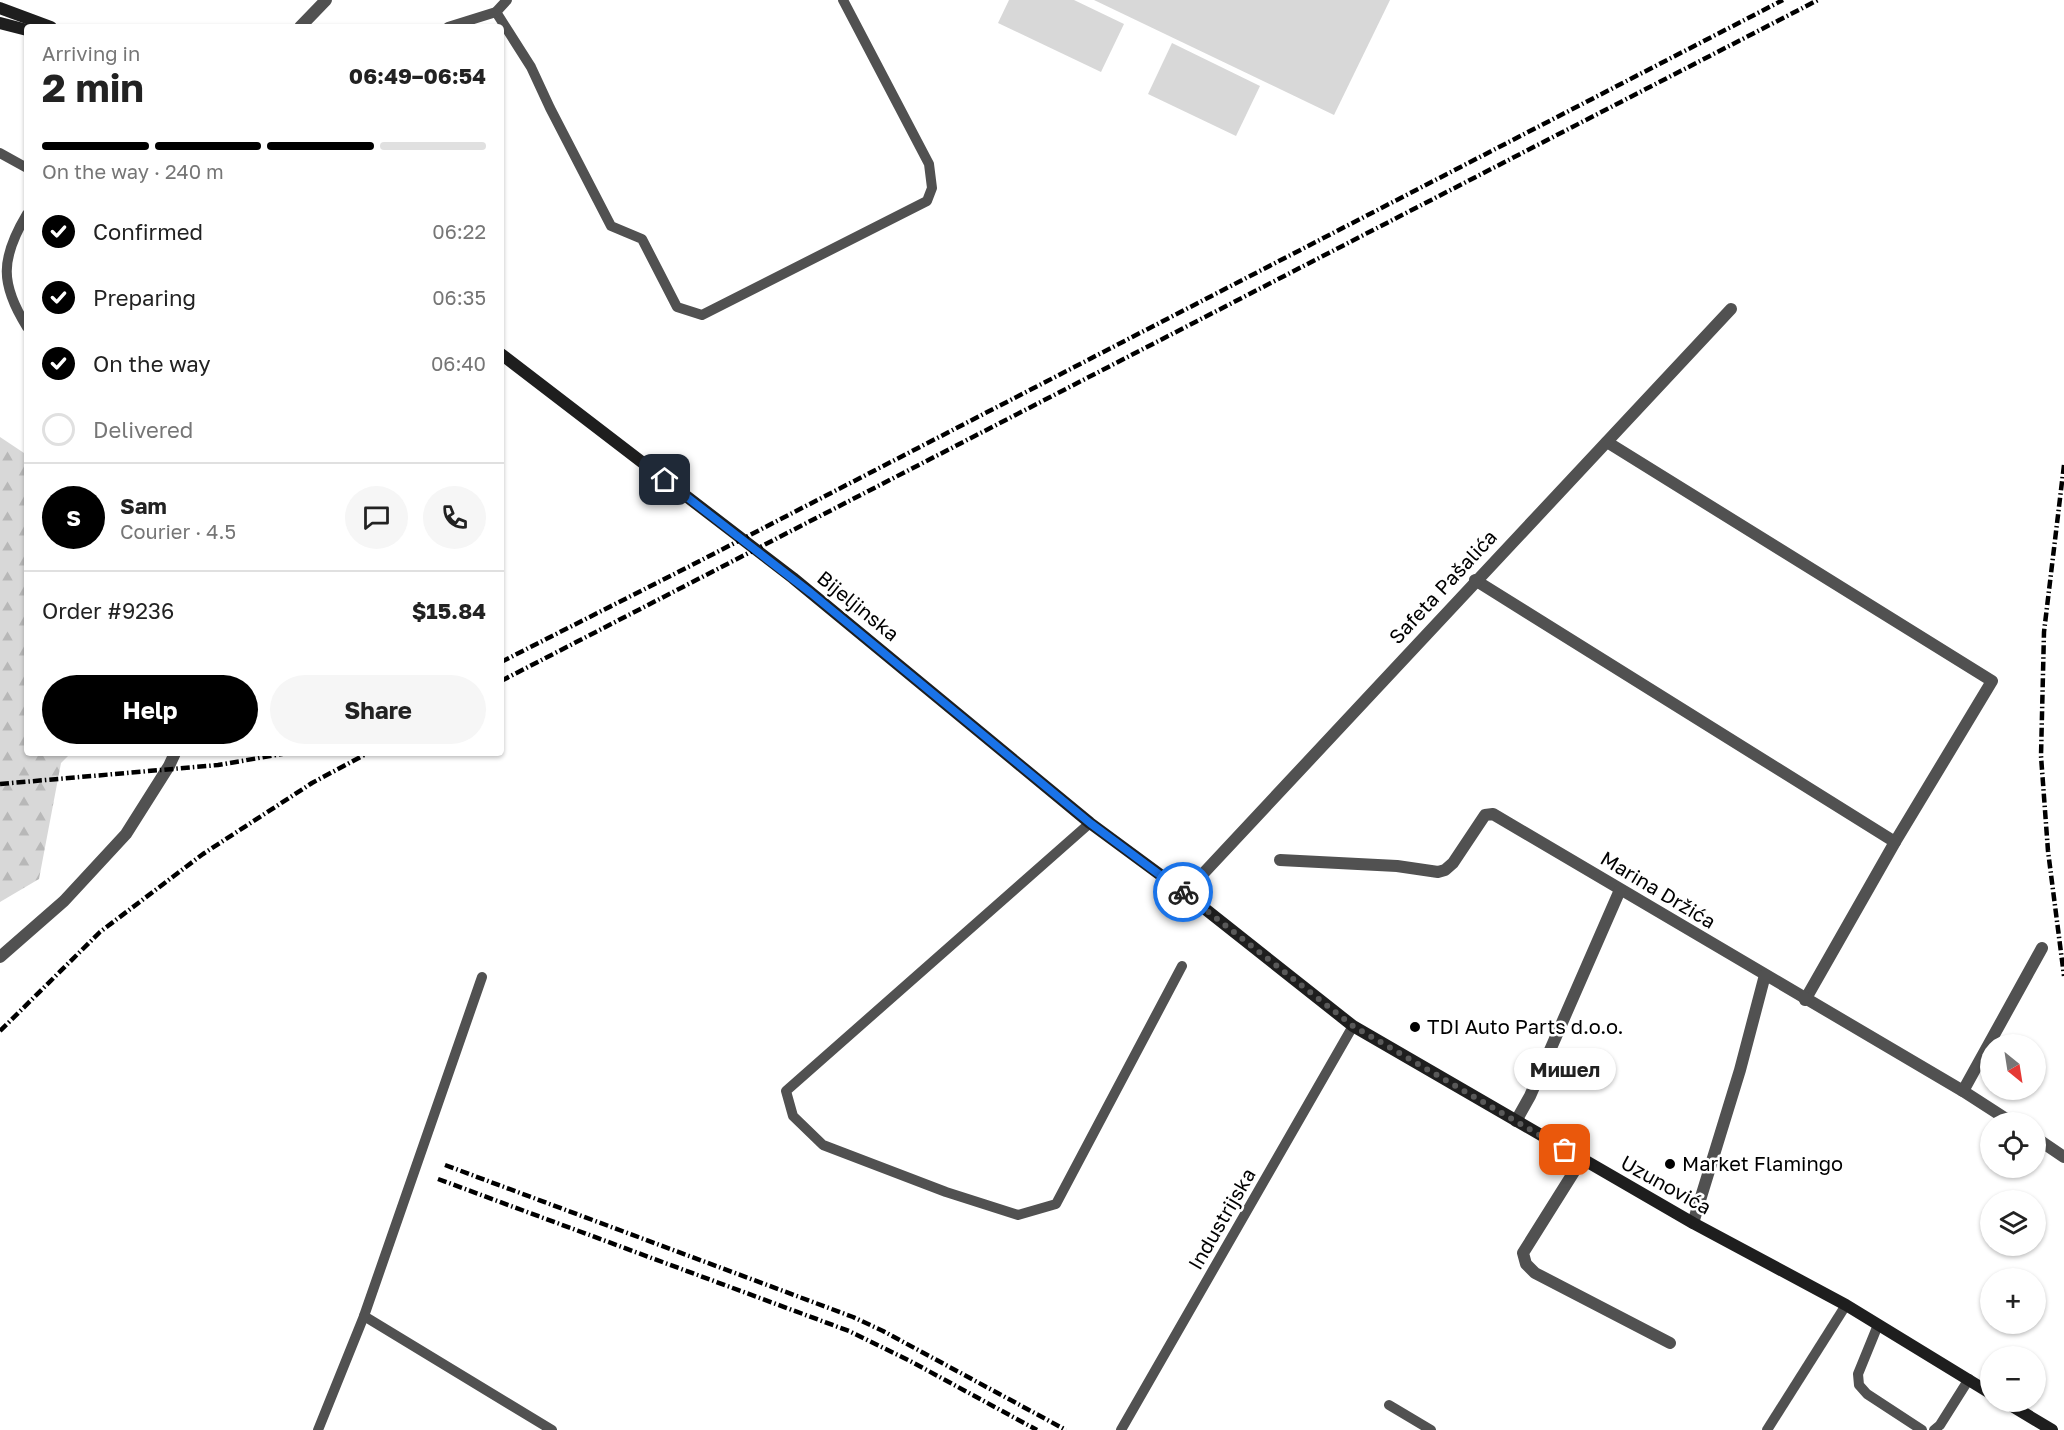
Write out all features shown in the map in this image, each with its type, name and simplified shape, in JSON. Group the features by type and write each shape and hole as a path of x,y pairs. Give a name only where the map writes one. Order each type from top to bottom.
{"main road":[{"path":"0,8 43,24"},
{"path":"0,23 24,29"},
{"name":"Bijeljinska","path":"504,356 793,579 1090,823 1185,893"},
{"name":"Uzunovića","path":"1185,893 1353,1026 1693,1223 1846,1305 1980,1387"},
{"path":"2022,1412 2052,1430"}],"street":[{"path":"303,24 326,0"},
{"name":"Safeta Pašalića","path":"1185,893 1475,580 1731,309"},
{"path":"1607,442 1992,681 1895,842 1805,1000"},
{"path":"1475,580 1895,842"},
{"path":"0,957 64,901 126,834 170,766 174,756"},
{"name":"Marina Držića","path":"1280,860 1397,866 1438,872 1445,870 1453,863 1485,815 1493,814 1805,1000 1964,1091 1996,1112"},
{"path":"1516,1121 1530,1096 1620,890"},
{"path":"1964,1091 2042,948"},
{"path":"1693,1223 1740,1070 1765,975"},
{"path":"2046,1145 2064,1157"},
{"path":"1582,1159 1523,1253 1526,1264 1535,1273 1670,1343"}],"lane":[{"path":"458,24 496,12 507,0"},
{"path":"504,25 531,67 611,226 642,239 677,307 702,315 927,201 932,188 929,164 843,0"},
{"path":"496,12 504,24"},
{"path":"0,153 24,166"},
{"path":"24,219 9,243 2,263 1,281 5,297 24,324"},
{"path":"1090,823 786,1091 793,1116 823,1145 977,1202 1018,1215 1056,1204 1182,966"},
{"path":"318,1430 364,1316 482,977"},
{"name":"Industrijska","path":"1121,1430 1353,1026"},
{"path":"1767,1430 1846,1305"},
{"path":"364,1316 552,1430"},
{"path":"1878,1325 1858,1374 1859,1385 1867,1394 1922,1430"},
{"path":"1935,1430 1968,1379"},
{"path":"1389,1405 1431,1430"}],"green space":[{"path":"1009,0 1074,0 1124,24 1101,72 998,23"},
{"path":"1094,0 1390,0 1334,115"},
{"path":"1172,43 1260,86 1236,136 1148,94"},
{"path":"0,437 24,453 24,756 68,756 61,763 39,879 0,902"}],"railway":[{"path":"504,660 1783,0"},
{"path":"504,679 1818,0"},
{"path":"2064,465 2044,632 2041,756 2048,851 2064,976"},
{"path":"0,784 218,765 270,756"},
{"path":"0,1031 100,932 203,854 312,783 362,756"},
{"path":"445,1165 853,1317 1066,1430"},
{"path":"438,1179 849,1331 912,1362 1037,1430"}],"way so far":[{"path":"1183,892 1353,1026 1565,1150"}],"place":[{"name":"TDI Auto Parts d.o.o.","path":"1415,1027"},
{"name":"Мишел","path":"1565,1150"},
{"name":"Market Flamingo","path":"1670,1164"}],"route":[{"path":"665,480 811,593 1090,823 1183,892"}]}
